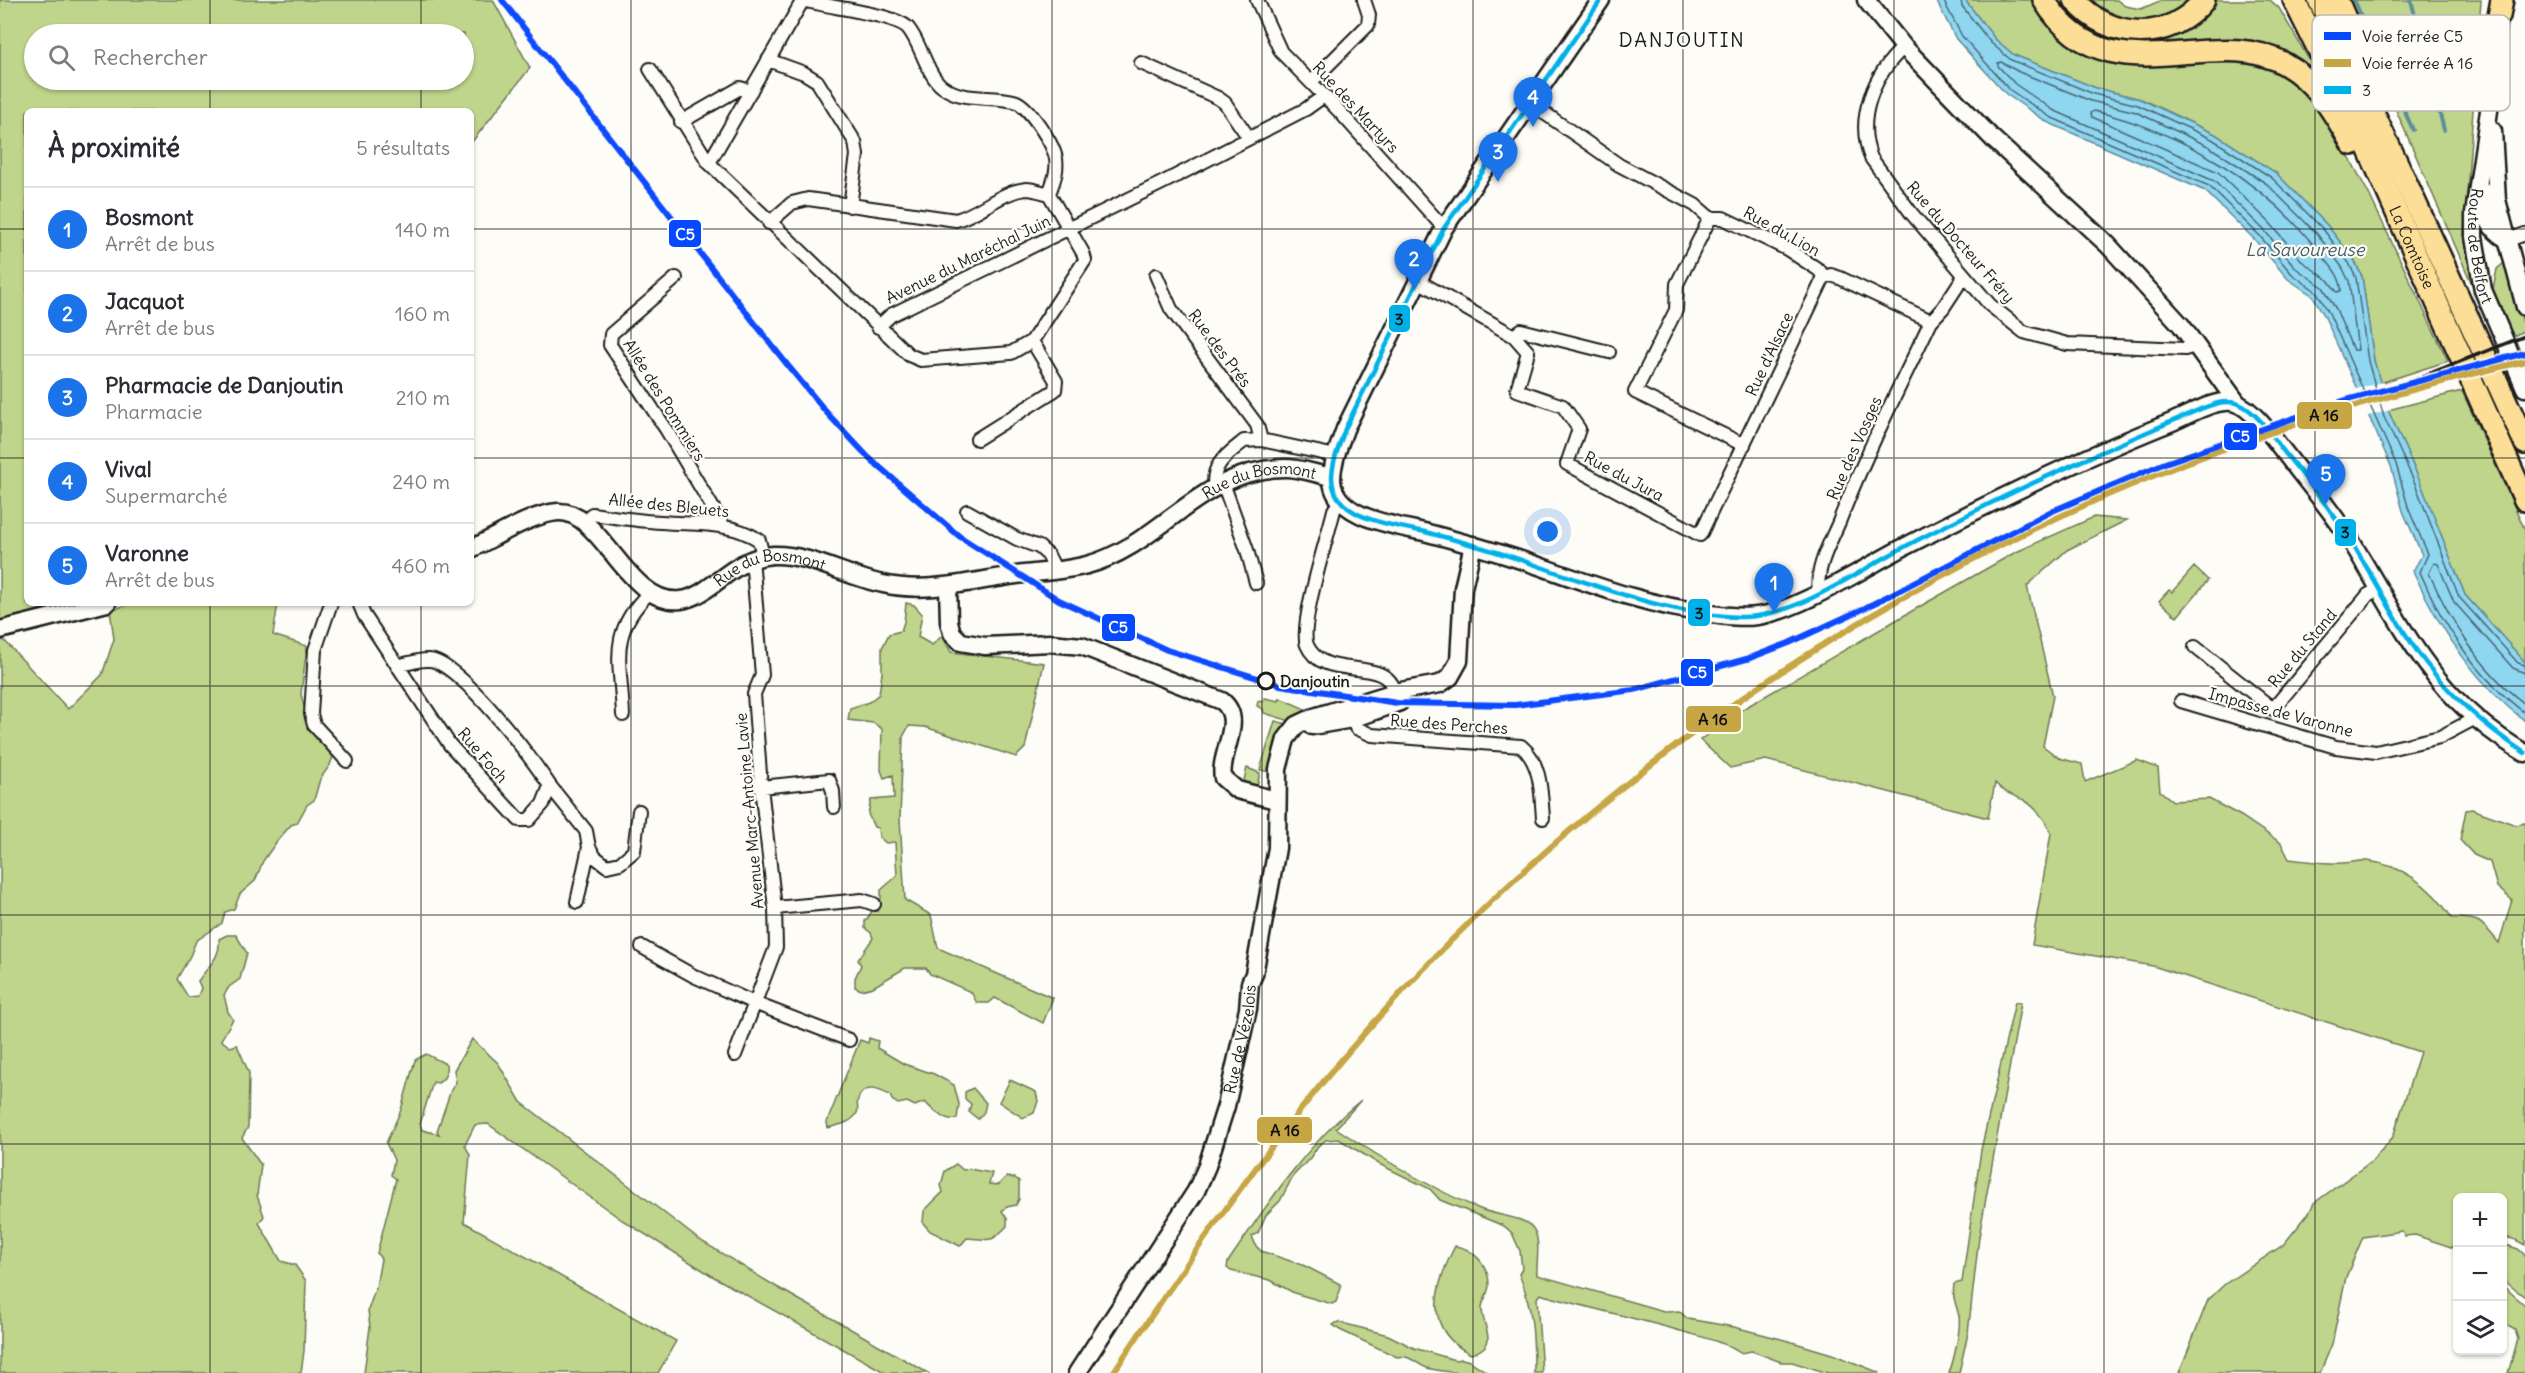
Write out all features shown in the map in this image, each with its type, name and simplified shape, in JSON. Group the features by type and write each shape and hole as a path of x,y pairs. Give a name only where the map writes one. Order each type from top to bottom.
{"highway":[{"path":"2044,0 2065,25 2102,48 2155,56 2244,52 2271,57 2287,64 2312,84"},
{"path":"2075,0 2093,18 2106,25 2139,33 2159,30 2175,24 2189,15 2204,0"},
{"name":"La Comtoise","path":"2294,0 2312,36"},
{"name":"La Comtoise","path":"2319,0 2326,15"},
{"path":"2337,0 2344,15"},
{"path":"2332,111 2400,223"},
{"name":"La Comtoise","path":"2350,111 2525,500"},
{"name":"La Comtoise","path":"2372,111 2525,443"},
{"path":"2383,111 2434,243"}],"street":[{"path":"709,163 803,0 895,19 908,28 940,86 956,95 1016,101 1027,109 1056,157 1056,175 1049,194"},
{"name":"Rue des Martyrs","path":"1257,0 1281,52 1444,228"},
{"path":"1311,82 1368,25 1369,15 1364,0"},
{"path":"1332,477 1335,456 1358,402 1444,228 1601,0"},
{"path":"1866,0 1904,47 1993,139 2108,245 2181,325 2238,404 2270,433 2326,504 2351,542 2401,629 2426,666 2474,719 2525,753"},
{"name":"Rue du Docteur Fréry","path":"1904,47 1889,61 1875,84 1867,109 1866,147 1894,191 1990,305 2024,332 2067,344 2161,348 2195,346"},
{"path":"768,60 804,73 817,81 855,142 857,155 850,206"},
{"path":"1141,63 1218,98 1226,104 1249,138"},
{"name":"Avenue du Maréchal Juin","path":"650,69 681,122 709,163 878,327 891,315 1249,138 1306,109 1324,96"},
{"path":"681,122 740,88 751,91"},
{"name":"Rue du Lion","path":"1530,103 1619,165 1695,205 1710,218 1723,218 1787,249 1819,270 1824,277 1840,278 1932,321"},
{"name":"Route de Belfort","path":"2489,111 2474,214 2476,258 2483,290 2525,388"},
{"name":"Route de Belfort","path":"2492,111 2497,200 2525,307"},
{"path":"2481,160 2488,221 2495,233 2508,240 2525,234"},
{"path":"770,223 792,203 808,199 956,220 968,217 1009,193 1028,189 1049,194 1083,253 1085,260 1032,341 1011,352 921,360 909,356 878,327"},
{"path":"1710,218 1677,284 1676,310 1635,392 1744,445"},
{"name":"Rue des Prés","path":"1156,274 1171,309 1257,425 1261,440"},
{"name":"Rue des Vosges","path":"1819,592 1818,585 1824,560 1856,478 1932,321 1964,276"},
{"name":"Rue d'Alsace","path":"1744,445 1824,277"},
{"name":"Allée des Pommiers","path":"676,278 611,334 610,345 666,429 723,525"},
{"path":"1418,282 1514,336 1521,330 1609,352"},
{"name":"Rue du Jura","path":"1514,336 1528,352 1518,390 1563,406 1579,429 1567,464 1700,535 1744,445"},
{"path":"977,439 1055,390 1056,381 1032,341"},
{"path":"1395,692 1392,683 1380,674 1328,664 1316,657 1307,645 1306,627 1309,610 1334,510 1340,501 1353,511 1383,522 1473,545 1602,590 1654,605 1694,612 1744,617 1759,616 1774,613 1819,592 1972,512 2122,442 2213,405 2227,402 2238,404"},
{"path":"1256,583 1248,550 1214,472 1225,456 1244,441 1261,440 1335,456"},
{"name":"Rue du Bosmont","path":"649,593 671,601 684,600 699,593 726,573 758,557 794,556 895,587 926,588 1086,566 1122,551 1219,485 1245,474 1272,469 1294,469 1332,477 1334,489 1340,501"},
{"path":"967,511 1017,539 1039,547 1048,555 1056,571"},
{"path":"474,548 544,514 567,512 578,518 649,593 633,608 621,633 618,653 622,715"},
{"name":"Allée des Bleuets","path":"592,513 660,522 723,525 745,531 759,540 758,557"},
{"path":"1350,713 1433,690 1450,677 1459,661 1464,586 1473,545"},
{"name":"Avenue Marc-Antoine Lavie","path":"735,1055 776,947 775,908 761,786 754,694 762,675 758,557"},
{"path":"948,586 949,622 952,633 961,642 985,646 1050,643 1082,646 1222,701 1231,713 1232,721 1222,760 1223,778 1237,790 1276,800"},
{"name":"Rue du Stand","path":"2195,647 2273,709 2368,595 2378,590"},
{"path":"0,630 95,606"},
{"path":"330,606 315,650 311,714 314,725 347,761"},
{"name":"Rue Foch","path":"360,606 450,745 519,820 529,820 543,804 550,786"},
{"name":"Rue Foch","path":"398,666 431,659 453,670 481,698 536,765 586,831 589,848"},
{"path":"1350,713 1395,692 1440,684"},
{"name":"Impasse de Varonne","path":"2181,701 2336,747 2376,752 2440,737 2474,719"},
{"name":"Rue de Vézelois","path":"1077,1373 1187,1206 1213,1148 1236,1069 1248,1009 1250,983 1254,974 1277,848 1276,800 1278,769 1283,747 1293,728 1301,723 1330,711 1350,713"},
{"name":"Rue des Perches","path":"1350,713 1356,728 1372,735 1521,746 1531,756 1535,766 1543,818"},
{"path":"761,786 829,780 833,790 834,807"},
{"path":"589,848 595,857 608,866 620,863 634,851 639,812"},
{"path":"577,902 589,848"},
{"path":"775,908 862,900 874,903"},
{"path":"642,946 694,976 754,1003 849,1040"}],"green space":[{"path":"0,0 493,0 530,68 474,139 474,108 24,108 24,606 64,606 0,622"},
{"path":"1965,0 2035,0 2066,36 2219,59 2249,61 2274,68 2301,87 2312,101 2312,111 2320,111 2334,129 2369,194 2448,361 2380,383 2374,360 2362,276 2354,260 2327,225 2276,173 2215,134 2141,99 2096,88 2014,55 1995,39"},
{"path":"2054,0 2069,0 2100,29 2205,11 2214,0 2270,0 2279,8 2311,63 2304,68 2103,40 2070,19"},
{"path":"2089,0 2117,0 2125,6 2141,9 2162,0 2194,0 2163,20 2139,24 2120,20"},
{"path":"2348,0 2481,0 2480,15 2355,15"},
{"path":"2396,111 2473,111 2464,234 2474,289"},
{"path":"2504,263 2507,264 2525,330 2510,338 2493,289 2497,269"},
{"path":"2462,391 2525,530 2525,662 2465,595 2419,479 2388,410"},
{"path":"2094,517 2127,520 2067,550 2027,586 2053,696 2043,746 2059,758 2082,764 2085,782 2137,760 2158,768 2160,791 2173,801 2209,799 2241,816 2281,843 2289,859 2330,863 2367,861 2393,867 2426,888 2452,918 2480,922 2499,943 2512,900 2497,887 2490,862 2474,855 2460,840 2466,810 2472,809 2516,825 2525,823 2525,1245 2507,1238 2507,1193 2453,1193 2453,1248 2415,1235 2405,1236 2402,1231 2363,1237 2346,1277 2332,1344 2320,1373 2179,1373 2208,1300 2225,1284 2283,1245 2309,1213 2314,1203 2372,1161 2393,1137 2420,1052 2153,966 2032,945 2051,833 2044,819 2032,806 1995,783 1988,818 1766,760 1730,768 1700,740 1743,709 2014,553"},
{"path":"2194,567 2208,580 2177,617 2159,601 2169,590 2172,592"},
{"path":"906,603 914,605 922,614 918,637 932,645 942,636 951,652 1044,663 1025,748 1016,757 925,727 909,726 903,737 900,819 905,900 931,915 938,948 1053,998 1043,1023 995,998 989,1003 977,1003 971,992 930,974 926,968 905,968 873,987 861,990 855,987 855,978 861,965 858,960 873,938 865,928 865,921 881,899 881,890 897,876 895,842 886,843 879,837 878,828 874,827 868,814 871,800 894,798 893,775 884,778 881,770 882,729 873,723 848,720 850,708 869,702 879,694 882,648 889,634 901,631"},
{"path":"124,606 278,606 273,635 307,646 301,694 309,727 334,754 330,765 320,779 314,800 307,805 297,823 291,825 277,841 263,861 255,881 240,894 234,909 225,912 222,923 196,941 177,979 188,997 198,996 201,988 198,981 216,957 219,939 227,935 236,935 247,953 240,979 229,987 224,995 228,1012 233,1019 221,1040 230,1047 237,1045 249,1073 248,1127 242,1138 261,1165 257,1195 264,1216 259,1223 281,1261 295,1265 306,1281 304,1351 301,1373 0,1373 0,641 4,640 68,709 102,675 114,639 110,610"},
{"path":"1265,698 1279,701 1280,698 1310,711 1290,721 1264,713 1263,709 1257,706 1258,701 1263,702"},
{"path":"1275,721 1291,725 1270,772 1260,770"},
{"path":"1247,768 1260,773 1256,790 1243,784"},
{"path":"2015,1002 2021,1003 1979,1237 1968,1333 1959,1373 1949,1373 1959,1329 1954,1284 1962,1282 1981,1150"},
{"path":"869,1038 878,1041 877,1048 904,1064 934,1074 954,1085 959,1104 957,1119 944,1117 925,1102 915,1106 907,1102 898,1104 892,1100 890,1095 868,1089 858,1099 858,1111 852,1119 828,1128 827,1122 860,1040 868,1043"},
{"path":"472,1039 498,1063 521,1102 698,1239 775,1286 928,1373 886,1373 714,1277 622,1220 488,1124 475,1125 465,1145 470,1155 464,1222 676,1341 658,1373 364,1373 370,1327 368,1310 376,1287 381,1259 377,1253 396,1179 391,1175 394,1160 386,1143 401,1110 415,1060 426,1054 446,1064 444,1077 438,1083 433,1082 420,1124 422,1130 439,1134 437,1131 456,1082 454,1070"},
{"path":"1010,1080 1036,1092 1038,1101 1034,1113 1023,1118 999,1102"},
{"path":"973,1088 986,1103 984,1112 978,1119 969,1112 971,1104 965,1099 965,1092"},
{"path":"1361,1100 1336,1128 1388,1161 1442,1191 1480,1209 1518,1219 1530,1225 1537,1240 1537,1275 1667,1312 1679,1311 1688,1319 1734,1327 1785,1340 1832,1354 1880,1373 1828,1373 1792,1362 1781,1362 1752,1351 1740,1353 1706,1338 1540,1294 1537,1298 1542,1373 1534,1373 1530,1310 1519,1274 1522,1269 1520,1251 1512,1233 1504,1226 1440,1200 1430,1189 1379,1164 1339,1139 1326,1140 1318,1146 1293,1176 1280,1201 1266,1215 1258,1233 1252,1236 1261,1251 1305,1266 1340,1284 1341,1288 1336,1302 1332,1304 1294,1293 1270,1280 1231,1271 1227,1268 1228,1262 1288,1176 1322,1136"},
{"path":"956,1164 963,1170 992,1173 989,1184 998,1185 1006,1177 1019,1181 1019,1199 1016,1205 1002,1211 1007,1218 1007,1226 989,1240 967,1238 960,1246 930,1231 923,1223 924,1211 943,1192 941,1185 945,1171"},
{"path":"2507,1245 2518,1249 2525,1255 2525,1297 2507,1283"},
{"path":"1455,1246 1474,1254 1483,1264 1488,1278 1489,1288 1482,1307 1488,1340 1486,1346 1471,1354 1455,1344 1445,1333 1439,1320 1438,1292"},
{"path":"2507,1289 2525,1305 2525,1373 2508,1373 2518,1339 2515,1330 2507,1325"},
{"path":"1338,1322 1388,1335 1414,1348 1455,1360 1470,1361 1488,1373 1449,1372 1427,1368 1409,1358 1397,1357 1340,1330 1333,1325"}],"water":[{"name":"La Savoureuse","path":"1936,0 1965,0 1995,39 2014,55 2096,88 2140,99 2215,134 2276,173 2327,225 2354,260 2362,277 2374,361 2390,415 2419,479 2465,595 2525,662 2525,721 2507,706 2474,671 2446,633 2423,592 2413,571 2422,555 2403,511 2391,466 2324,315 2313,296 2288,279 2254,239 2205,191 2047,122 2006,94 1956,39"}],"pier":[{"path":"2383,382 2391,410 2364,417 2352,390"}],"waterway":[{"path":"2354,0 2361,15"},
{"path":"2411,0 2415,15"},
{"path":"2404,111 2413,130"},
{"path":"2439,111 2444,130"}],"railway":[{"path":"2408,382 2525,336"}],"rail line":[{"name":"C5","path":"502,0 789,367 868,457 959,536 1059,600 1167,650 1280,685 1397,703 1515,705 1634,690 1750,658 1789,643 1865,608 2050,512 2165,463 2343,401 2525,353"}],"transit line":[{"name":"3","path":"1601,0 1444,228 1345,429 1335,459 1332,478 1335,492 1354,512 1382,523 1483,548 1639,600 1715,615 1760,616 1798,604 1836,586 1931,533 2088,458 2203,408 2230,402 2246,408 2259,419 2328,507 2425,662 2471,712 2525,753"},
{"path":"1113,1373 1204,1239 1268,1152 1370,1027 1452,940 1539,857 1631,780 1728,708 1828,642 1932,581 2039,527 2148,478 2240,443 2334,412 2525,361"}],"place":[{"name":"Vival","path":"1533,127"},
{"name":"Pharmacie de Danjoutin","path":"1498,182"},
{"name":"Jacquot","path":"1414,289"},
{"name":"Varonne","path":"2326,504"},
{"name":"Bosmont","path":"1774,613"},
{"name":"Danjoutin","path":"1266,681"}],"district":[{"name":"DANJOUTIN","path":"1682,39"}]}
